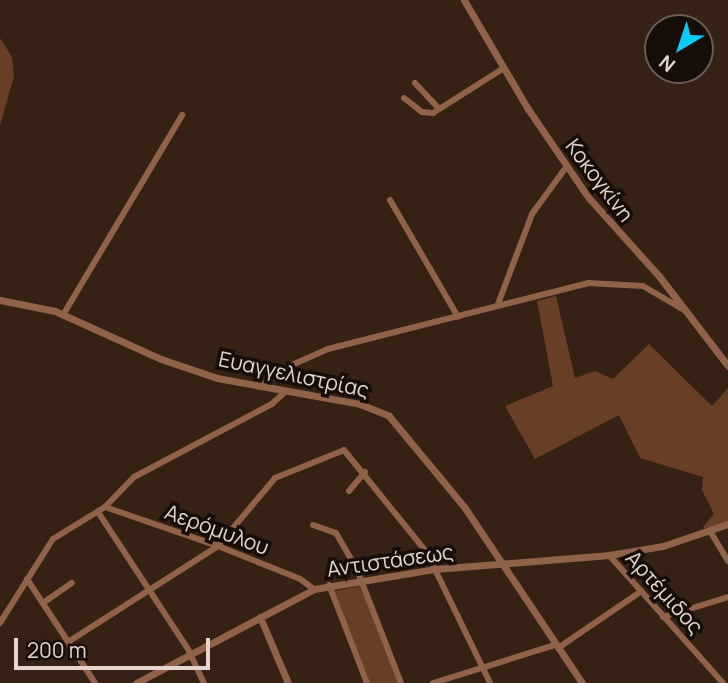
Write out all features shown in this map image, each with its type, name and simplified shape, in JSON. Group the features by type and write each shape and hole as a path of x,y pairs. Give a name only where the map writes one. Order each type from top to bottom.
{"street":[{"name":"Κοκογκίνη","path":"464,0 504,68 606,221 684,310 728,366"},
{"path":"404,98 428,114 504,68"},
{"path":"415,83 439,109"},
{"path":"63,314 182,115"},
{"path":"498,304 532,214 567,166"},
{"path":"390,200 458,317"},
{"path":"260,387 283,369 328,349 458,317 498,304 611,281 643,286 684,310"},
{"name":"Ευαγγελιστρίας","path":"0,300 63,314 161,359 260,387 366,405 401,424 503,566 582,683"},
{"path":"0,623 52,539 105,507 134,477 272,404 285,392"},
{"path":"68,642 151,592 218,546 275,478 344,450 365,472 435,569 489,683"},
{"path":"349,491 365,472"},
{"name":"Αερόμυλου","path":"105,507 218,546 300,579 314,589"},
{"path":"98,512 191,654 204,683"},
{"name":"Αντιστάσεως","path":"136,683 314,589 435,569 503,566 609,555 710,531 728,524"},
{"path":"313,525 336,533 361,580 401,683"},
{"path":"710,531 728,561"},
{"name":"Αρτέμιδος","path":"609,555 723,683"},
{"path":"27,579 95,683"},
{"path":"43,603 72,583"},
{"path":"329,585 367,683"},
{"path":"433,683 556,647 640,592"},
{"path":"663,617 728,597"},
{"path":"260,617 288,683"}],"shaded area":[{"path":"0,38 12,57 14,76 0,126"},
{"path":"556,296 575,378 595,371 613,379 649,344 712,406 728,388 728,522 707,530 703,527 714,514 702,490 703,477 640,458 619,415 535,459 505,406 553,386 537,301"},
{"path":"361,586 399,683 370,683 334,591"}]}
